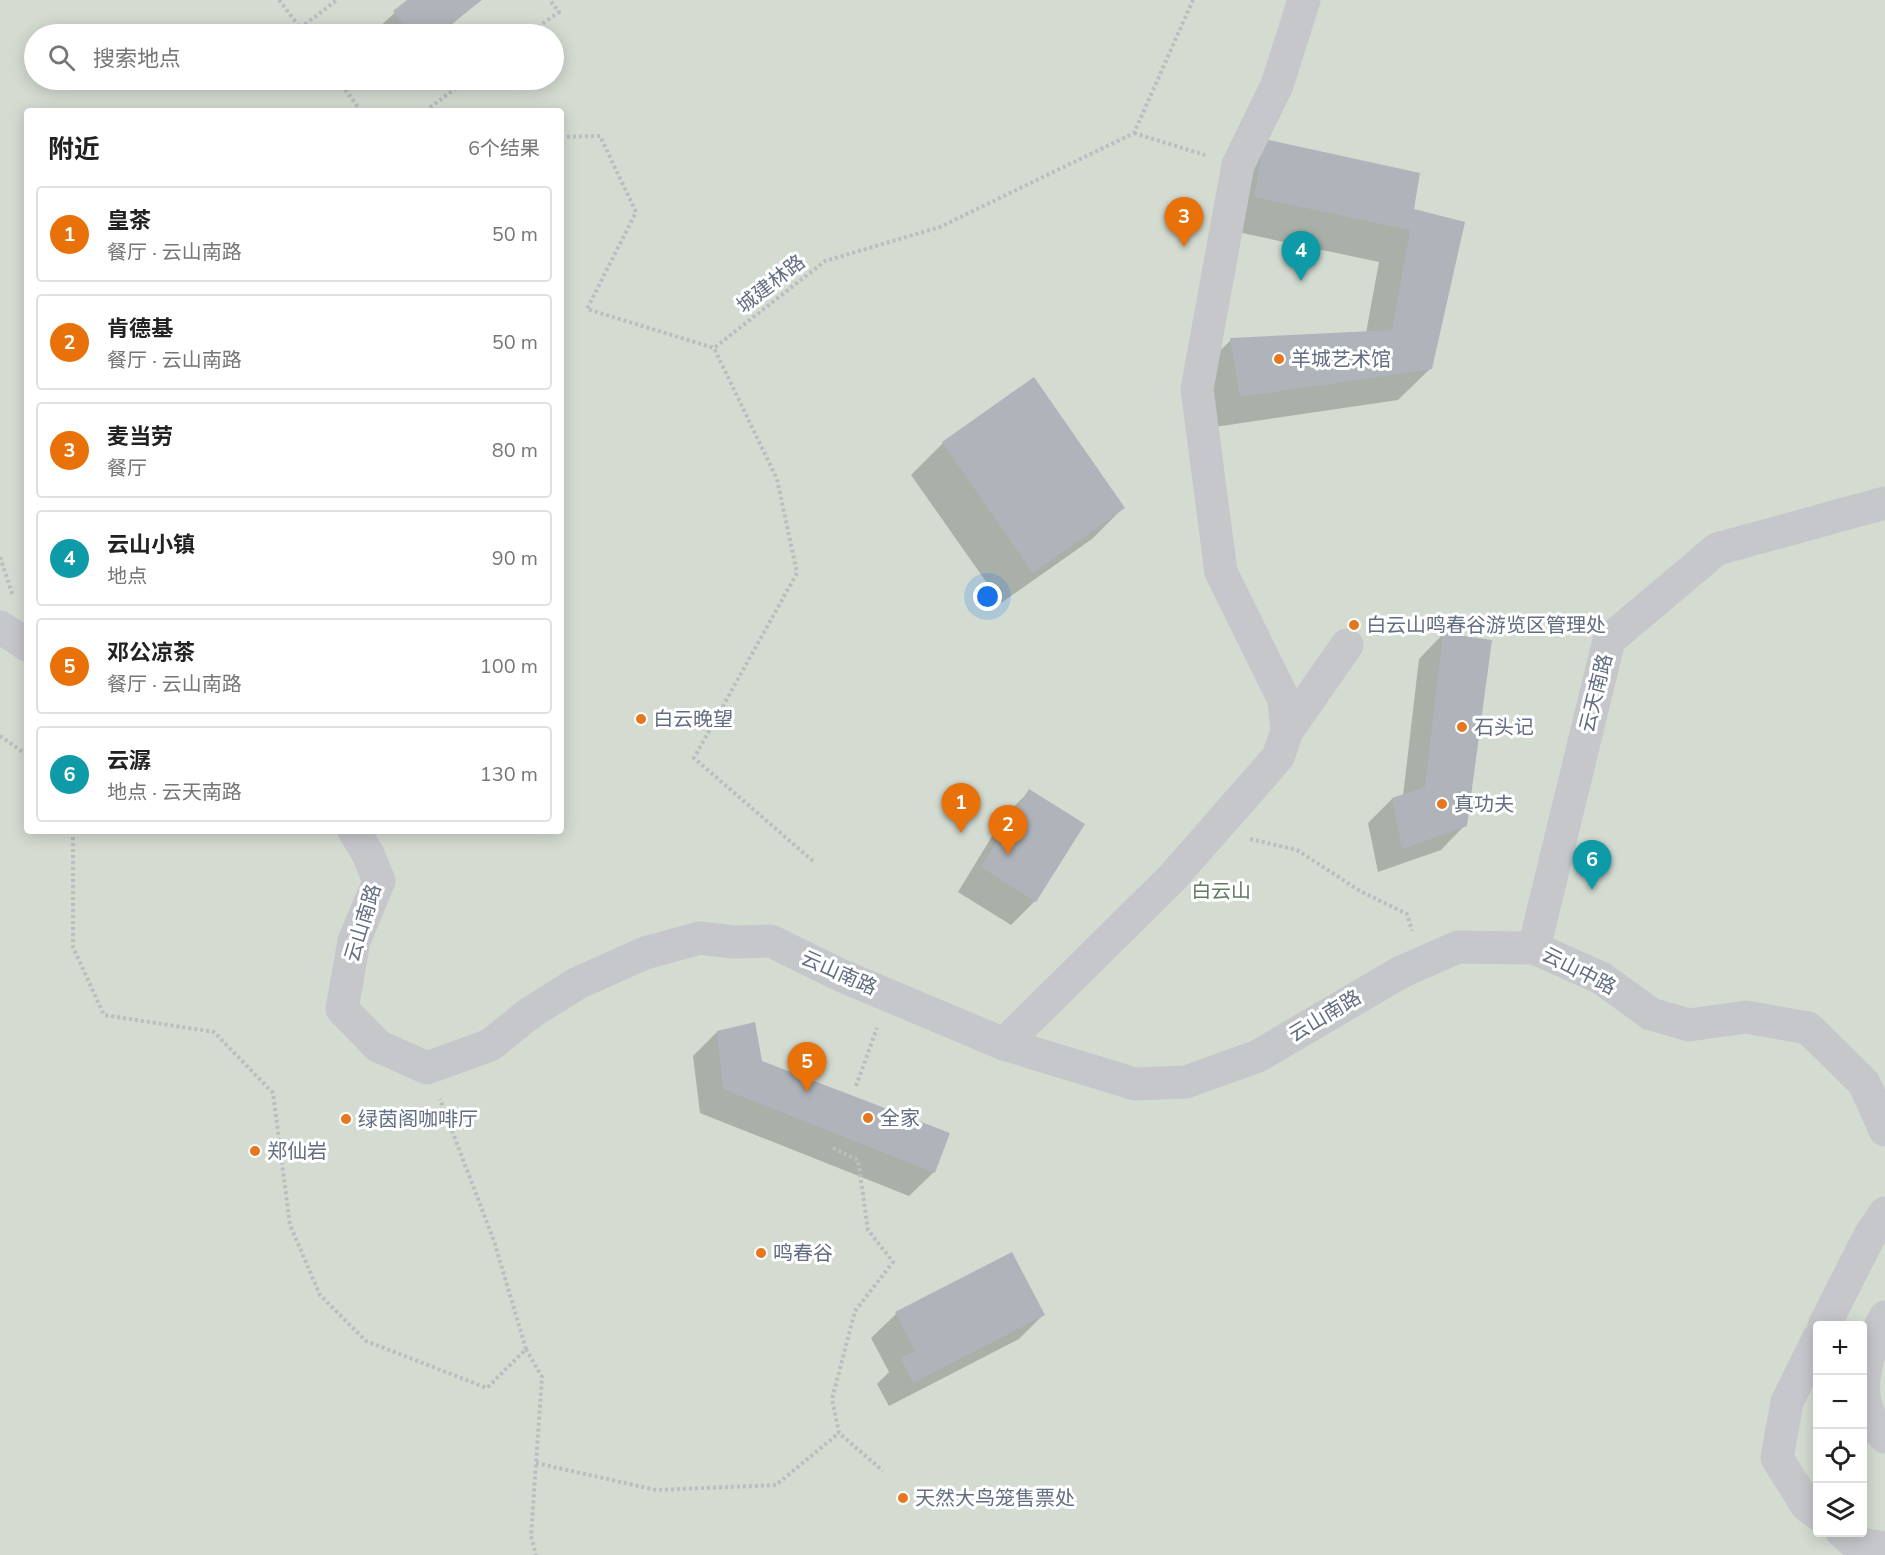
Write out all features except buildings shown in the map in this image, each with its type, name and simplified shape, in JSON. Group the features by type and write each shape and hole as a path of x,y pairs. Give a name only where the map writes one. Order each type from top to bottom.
{"street":[{"path":"1287,731 1284,700 1221,572 1197,389 1238,165 1277,85 1304,0"},
{"name":"云天南路","path":"1534,948 1609,640 1717,549 1885,503"},
{"path":"0,627 24,643"},
{"path":"1004,1044 1172,878 1215,831 1278,757 1287,731 1347,645"},
{"name":"云山南路","path":"356,834 368,854 379,881 354,941 342,1009 378,1046 427,1068 490,1045 530,1013 578,982 645,953 700,938 733,942 771,941 840,975 1004,1044 1135,1084 1186,1082 1258,1056 1401,972 1458,947 1534,948"},
{"name":"云山中路","path":"1534,948 1601,978 1650,1014 1689,1025 1746,1017 1808,1028 1864,1083 1885,1131"},
{"path":"1827,1321 1869,1237 1885,1213"},
{"path":"1885,1317 1870,1345 1863,1375 1866,1406 1885,1437"},
{"path":"1813,1349 1787,1402 1777,1458 1807,1506 1813,1510"},
{"path":"1848,1537 1855,1542 1885,1548"}],"path":[{"path":"279,0 297,24"},
{"path":"305,24 337,0"},
{"path":"542,24 559,12 550,0"},
{"path":"1193,0 1134,133 1238,165"},
{"path":"345,90 359,108"},
{"path":"429,108 453,90"},
{"name":"城建林路","path":"714,348 825,261 940,227 1134,133"},
{"path":"564,137 600,136 636,212 587,309 714,348 777,479 797,573 694,758 813,861"},
{"path":"0,736 24,753"},
{"path":"1215,831 1297,850 1360,891 1407,914 1420,963"},
{"path":"73,834 73,947 104,1015 214,1032 273,1093 290,1225 320,1295 366,1341 487,1388 526,1349"},
{"path":"856,1086 889,995"},
{"path":"446,1114 494,1241 526,1349 542,1377 531,1536 536,1555"},
{"path":"833,1148 858,1160 868,1230 893,1262 855,1311 832,1399 839,1433 883,1471"},
{"path":"536,1463 656,1490 776,1485 839,1433"}],"green space":[{"name":"白云山","path":"0,0 1885,0 1885,1555 0,1555"}],"place":[{"name":"麦当劳","path":"1184,247"},
{"name":"云山小镇","path":"1301,281"},
{"name":"羊城艺术馆","path":"1279,359"},
{"name":"白云山鸣春谷游览区管理处","path":"1354,625"},
{"name":"白云晚望","path":"641,719"},
{"name":"石头记","path":"1462,727"},
{"name":"真功夫","path":"1442,804"},
{"name":"皇茶","path":"961,833"},
{"name":"肯德基","path":"1008,855"},
{"name":"云潺","path":"1592,890"},
{"name":"邓公凉茶","path":"807,1092"},
{"name":"全家","path":"868,1118"},
{"name":"绿茵阁咖啡厅","path":"346,1119"},
{"name":"郑仙岩","path":"255,1151"},
{"name":"鸣春谷","path":"761,1253"},
{"name":"天然大鸟笼售票处","path":"903,1498"}]}
